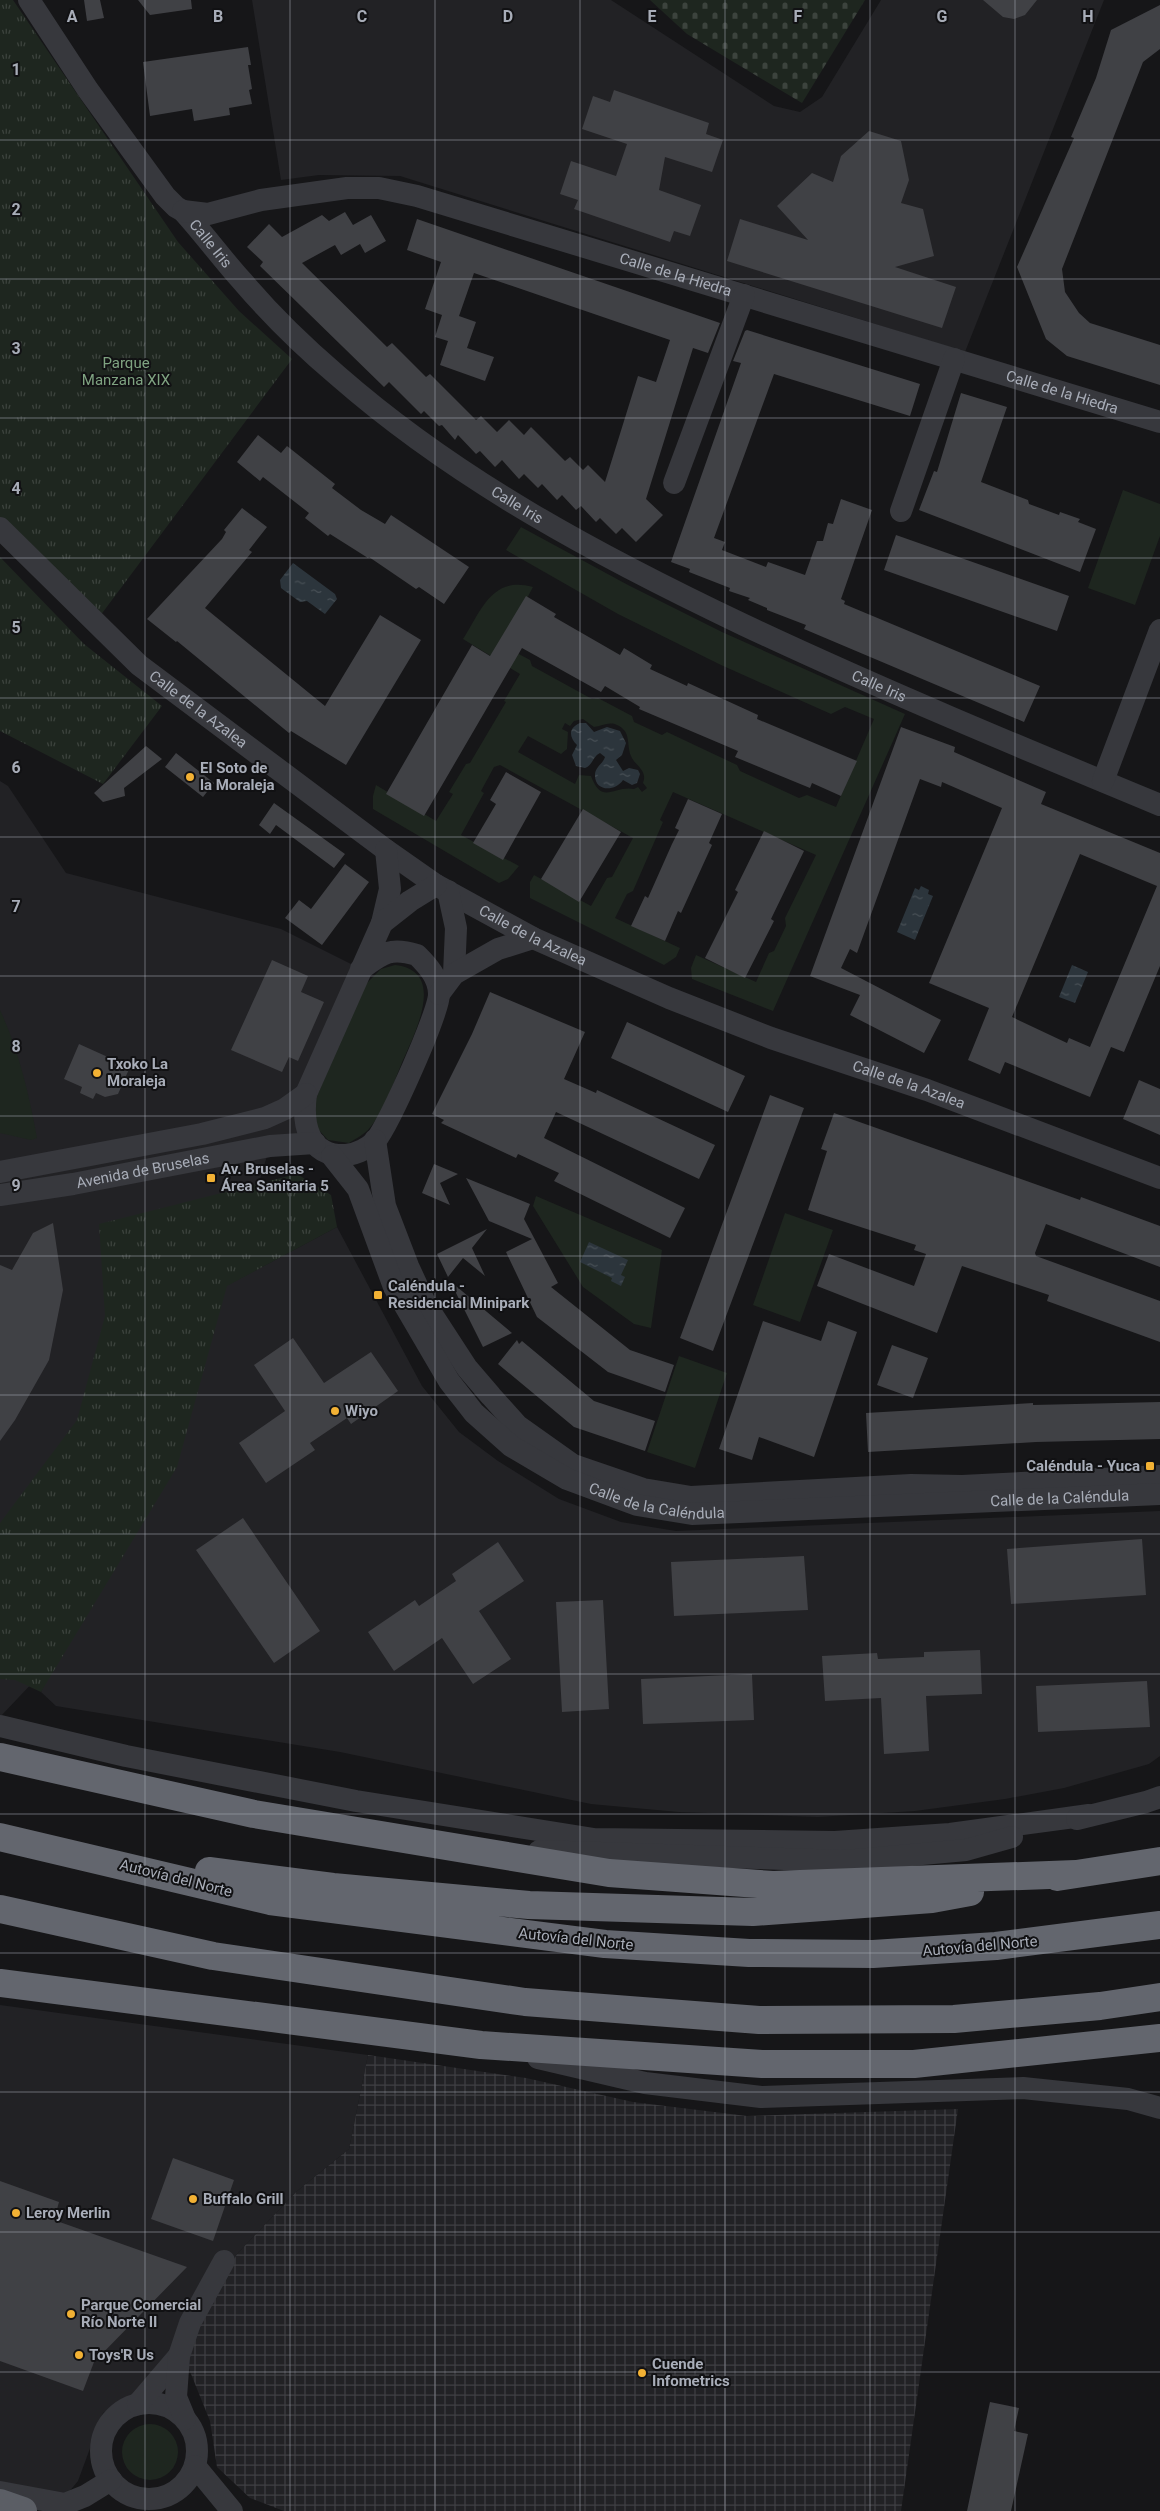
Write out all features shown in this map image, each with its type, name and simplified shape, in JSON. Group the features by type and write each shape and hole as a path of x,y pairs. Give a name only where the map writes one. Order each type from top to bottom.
{"highway":[{"path":"0,1757 254,1814 468,1848 609,1873 773,1885 1076,1874"},
{"name":"Autovía del Norte","path":"0,1837 125,1865 270,1901 605,1944 739,1952 873,1954 996,1946 1160,1925"},
{"path":"125,1865 213,1871 333,1886 529,1905 753,1912 932,1899 1160,1861"},
{"path":"0,1909 213,1956 525,2002 574,2006 759,2020 954,2019 1100,2006 1160,1997"},
{"path":"0,1983 481,2045 762,2064 914,2064 1160,2038"},
{"path":"0,2503 23,2511"}],"street":[{"name":"Calle Iris","path":"29,0 134,155 165,196 176,207 184,211 269,311 339,377 426,446 523,508 646,579 828,665 1160,805"},
{"name":"Calle de la Hiedra","path":"184,211 208,214 287,195 347,188 379,188 417,196 1160,422"},
{"path":"224,260 220,239 222,227 234,208"},
{"path":"674,483 744,295"},
{"path":"901,511 954,359"},
{"name":"Calle de la Azalea","path":"0,528 139,664 386,850 442,888 533,938 669,998 772,1038 927,1090 1160,1178"},
{"path":"1103,781 1160,630"},
{"path":"306,1094 382,923 390,889 386,850"},
{"path":"382,923 410,901 442,888 456,928 454,974"},
{"path":"439,994 454,974 498,949 533,938"},
{"path":"361,969 382,954 392,950 417,955 436,979 439,994 434,1017 387,1121 375,1140"},
{"name":"Calle de la Caléndula","path":"306,1094 304,1113 306,1129 358,1189 394,1287 449,1382 474,1413 511,1446 567,1480 636,1505 692,1514 1160,1494"},
{"name":"Avenida de Bruselas","path":"0,1172 202,1134 238,1125 265,1118 285,1109 306,1094"},
{"name":"Calle de la Caléndula","path":"375,1140 385,1206 408,1266 431,1312 467,1368 518,1426 573,1465 643,1489 691,1497 902,1485 962,1486 1160,1476"},
{"name":"Avenida de Bruselas","path":"0,1195 73,1184 270,1146 323,1149 350,1154 364,1149 375,1140"},
{"path":"0,1726 126,1756 356,1801 594,1839 835,1842 950,1834 1089,1815"},
{"path":"468,1848 845,1861 966,1850 1160,1797"},
{"path":"481,2045 645,2083 761,2097 1023,2088 1128,2099 1160,2108"},
{"path":"185,2419 164,2406 151,2403 138,2404 125,2410 114,2419 106,2431 101,2456 110,2480 130,2495 142,2499 154,2499 178,2490 191,2475 195,2466 196,2445 193,2432 185,2419 176,2397 179,2356 190,2323 224,2261"},
{"path":"138,2404 179,2356"},
{"path":"195,2466 232,2511"},
{"path":"0,2492 65,2504 86,2496 110,2480"}],"shaded area":[{"path":"252,0 611,0 774,106 800,112 822,97 881,0 1104,0 965,352 400,176 319,175 281,180"},
{"path":"0,781 8,786 66,873 281,929 361,969 306,1129 270,1146 228,1285 337,1227 422,1386 459,1432 498,1461 559,1499 621,1522 676,1531 1160,1511 1160,1756 1149,1764 1064,1788 1005,1799 915,1811 818,1817 679,1812 591,1804 340,1752 56,1706 41,1692 56,1658 0,1717"},
{"path":"0,2005 368,2055 349,2149 296,2192 237,2254 199,2322 140,2392 103,2413 78,2481 68,2493 49,2495 0,2483"},
{"path":"368,2055 526,2078 633,2102 747,2116 958,2109 901,2511 284,2511 250,2498 217,2467 210,2421 187,2364 199,2322 237,2254 296,2192 349,2149"}],"green space":[{"name":"Parque Manzana XIX","path":"0,0 13,0 178,242 239,311 292,359 100,616 0,518"},
{"path":"650,0 865,0 802,103 687,34"},
{"path":"1123,490 1160,504 1160,536 1135,605 1088,588"},
{"path":"521,527 628,585 722,632 905,714 773,1011 692,979 691,968 696,955 756,982 769,953 774,951 786,926 785,918 816,855 673,792 660,820 663,822 633,891 627,894 615,918 680,948 676,957 664,965 530,898 530,882 534,875 591,906 607,878 612,877 633,838 500,765 494,767 481,791 484,793 461,835 519,866 508,879 499,883 373,809 373,796 376,785 436,821 453,794 449,792 466,764 470,763 506,702 504,701 520,674 463,639 489,598 507,586 519,585 533,587 502,645 530,660 532,666 592,699 598,698 632,716 634,722 662,735 667,732 737,765 740,771 799,798 807,795 836,807 874,719 845,707 831,714 721,665 618,614 506,550","holes":["583,719 594,727 611,723 625,731 631,756 642,771 644,775 643,783 647,788 642,792 638,787 604,792 595,785 591,776 579,775 575,784 518,752 528,736 561,754 567,749 568,732 562,729 565,723 570,726 574,721"]},
{"path":"0,557 84,644 162,706 103,784 0,731"},
{"path":"395,965 411,970 420,979 424,992 423,1006 413,1038 391,1090 374,1123 368,1130 349,1143 328,1140 317,1128 314,1103 363,987 381,969"},
{"path":"0,1010 13,1041 27,1089 37,1138 31,1140 0,1133"},
{"path":"297,1174 331,1195 337,1227 227,1286 177,1467 41,1692 15,1680 0,1679 0,1523 77,1420 105,1316 99,1224"},
{"path":"536,1196 662,1250 651,1328 634,1324 583,1287 533,1206"},
{"path":"785,1213 833,1230 800,1322 753,1305"},
{"path":"679,1356 727,1373 695,1468 647,1452"},
{"path":"144,2424 156,2424 170,2432 178,2446 176,2463 170,2472 156,2480 144,2480 134,2475 127,2468 122,2458 122,2446 127,2436 134,2429"}],"water":[{"path":"293,563 335,594 337,599 325,614 307,601 300,602 281,588 280,580"},
{"path":"580,723 586,723 594,732 607,727 620,731 626,743 622,755 616,760 623,771 629,768 638,770 640,774 637,783 632,785 623,780 615,787 601,787 596,780 595,774 605,757 600,753 588,767 576,766 572,755 577,745 572,739 571,733 573,727"},
{"path":"921,886 929,890 928,894 933,896 915,940 897,932 915,888 919,890"},
{"path":"1072,965 1088,972 1075,1003 1059,997"},
{"path":"589,1242 628,1260 621,1275 625,1277 621,1286 611,1281 612,1278 580,1262"}],"building":[{"path":"84,0 100,0 104,18 87,21"},
{"path":"138,0 191,0 192,9 150,15"},
{"path":"983,0 1037,0 1025,15 1014,19 1003,17"},
{"path":"1160,5 1160,49 1143,62 1062,269 1065,292 1079,313 1090,323 1160,345 1160,385 1067,356 1046,339 1017,267 1074,138 1071,137 1096,78 1111,30"},
{"path":"248,47 251,65 248,65 252,89 249,90 252,104 229,108 230,115 194,121 192,109 150,116 143,62"},
{"path":"614,90 709,123 706,134 723,140 712,172 665,157 659,190 701,205 690,236 674,231 670,242 574,209 578,200 560,194 571,161 616,176 627,144 582,129 593,96 610,102"},
{"path":"869,131 901,141 909,180 901,203 923,209 934,256 895,267 956,287 942,328 727,261 740,219 808,240 777,206 812,173 833,182 841,156"},
{"path":"345,212 353,225 371,215 386,241 365,253 360,244 341,255 335,245 302,263 387,347 392,343 426,377 430,374 476,420 481,416 497,432 509,420 524,435 531,427 565,461 570,457 583,470 588,465 605,482 638,376 656,382 670,340 474,273 459,316 476,322 467,348 494,357 485,381 440,365 448,341 435,337 442,315 425,309 441,262 407,250 417,219 720,323 708,353 693,348 646,499 663,515 636,542 622,528 616,534 600,518 596,522 581,506 576,510 562,495 557,500 542,484 538,488 524,474 519,479 502,460 495,467 480,451 476,454 458,435 455,440 442,425 439,426 424,411 421,414 389,382 384,387 260,266 263,262 247,247 269,224 282,237 322,215 329,221"},
{"path":"747,330 920,384 910,416 774,374 714,538 725,542 722,550 766,567 768,562 805,575 817,541 823,541 828,523 833,524 841,499 872,510 841,599 845,601 844,604 1040,686 1024,722 804,629 806,625 767,610 767,608 748,600 750,598 729,591 730,588 689,572 690,569 671,562 741,363 733,361"},
{"path":"961,393 1007,407 981,482 1028,500 1029,504 1059,515 1060,512 1080,519 1078,522 1096,529 1080,572 919,510 934,471 937,472"},
{"path":"258,435 281,453 287,446 335,484 332,488 361,510 385,524 391,515 469,567 444,604 419,587 416,589 369,557 330,534 328,536 305,518 309,513 263,477 260,481 237,462"},
{"path":"242,508 267,527 249,550 252,552 205,608 325,706 380,615 421,640 346,765 291,731 289,733 177,641 147,619 222,539 226,532 224,530"},
{"path":"896,535 1069,596 1057,631 884,570"},
{"path":"526,596 556,614 554,617 620,655 624,648 652,665 650,669 687,686 688,683 758,715 757,719 857,761 841,796 812,783 810,788 735,757 738,751 639,709 640,707 605,686 601,692 522,648 424,816 386,794 472,645 490,656"},
{"path":"901,727 955,747 954,752 1046,792 1041,804 1160,853 1160,966 1124,1052 1111,1047 1090,1097 1005,1062 1000,1074 968,1060 989,1008 929,983 1002,808 942,782 941,787 920,779 857,953 850,949 841,968 941,1020 924,1053 850,1015 860,995 810,976","holes":["1080,854 1157,886 1090,1047 1069,1038 1067,1043 1012,1017"]},
{"path":"146,746 162,759 124,788 125,796 103,802 94,793"},
{"path":"176,753 214,783 203,797 165,767"},
{"path":"506,772 541,792 503,860 473,843 496,804 490,800"},
{"path":"688,799 722,814 709,843 712,845 681,913 678,911 665,941 631,926 645,896 648,898 679,830 675,828"},
{"path":"274,803 345,854 334,868 276,825 270,834 259,825"},
{"path":"583,809 621,832 579,902 541,879"},
{"path":"764,831 804,851 771,919 774,921 745,978 705,958 738,892 735,890"},
{"path":"345,864 369,882 322,945 285,918 299,900 311,909"},
{"path":"272,960 308,976 301,992 324,1002 298,1061 289,1057 282,1072 231,1050"},
{"path":"490,992 585,1032 564,1079 596,1093 597,1090 715,1145 699,1179 556,1112 544,1138 685,1208 670,1238 554,1181 559,1173 518,1154 516,1158 441,1123 444,1120 432,1114 472,1034"},
{"path":"627,1022 745,1076 728,1112 611,1058"},
{"name":"Txoko La Moraleja","path":"79,1044 130,1067 118,1094 105,1097 96,1093 93,1099 80,1093 82,1087 64,1079"},
{"path":"1139,1080 1160,1089 1160,1135 1123,1119"},
{"path":"770,1095 804,1108 713,1351 680,1338"},
{"path":"834,1113 1080,1200 1081,1197 1160,1226 1160,1267 1046,1224 1035,1253 1036,1256 1160,1301 1160,1342 1047,1301 1049,1295 962,1266 937,1333 817,1286 829,1254 914,1286 926,1254 914,1250 916,1245 808,1210 827,1151 821,1149"},
{"path":"434,1164 458,1174 440,1183 450,1205 422,1193"},
{"path":"466,1178 530,1204 524,1219 558,1283 551,1287 630,1350 674,1365 665,1392 608,1372 537,1317 506,1252 532,1239 489,1221"},
{"path":"53,1223 63,1290 49,1360 15,1420 0,1441 0,1265 12,1270 33,1233"},
{"path":"487,1229 472,1248 485,1276 463,1258 448,1277 437,1254"},
{"path":"450,1281 512,1333 483,1347"},
{"path":"763,1321 821,1341 828,1321 857,1332 814,1457 759,1437 752,1460 719,1449"},
{"path":"293,1338 324,1383 371,1352 398,1391 351,1424 347,1418 310,1443 315,1450 266,1483 239,1443 285,1411 254,1365"},
{"path":"517,1340 519,1344 522,1341 594,1401 655,1421 645,1451 574,1427 498,1364"},
{"path":"892,1345 928,1358 913,1398 877,1385"},
{"path":"1160,1402 1160,1439 1036,1442 868,1452 866,1413 1033,1403 1033,1405"},
{"path":"243,1518 320,1631 274,1663 196,1550"},
{"path":"1142,1539 1146,1595 1011,1604 1007,1549"},
{"path":"498,1542 524,1581 479,1611 511,1659 473,1684 442,1638 394,1671 368,1632 415,1600 419,1606 456,1581 452,1574"},
{"path":"804,1556 808,1610 674,1616 671,1562"},
{"path":"603,1600 609,1709 562,1712 556,1602"},
{"path":"980,1650 982,1694 926,1696 929,1751 884,1754 881,1698 825,1701 822,1656 877,1653 878,1659 924,1657 924,1652"},
{"path":"752,1674 754,1720 643,1724 641,1679"},
{"path":"1147,1681 1150,1727 1038,1732 1036,1686"},
{"name":"Buffalo Grill","path":"173,2158 234,2180 213,2241 151,2219"},
{"name":"Parque Comercial Río Norte II","path":"0,2181 59,2202 54,2220 187,2267 94,2362 83,2391 0,2361"},
{"path":"990,2402 1019,2408 1014,2431 1028,2434 1011,2511 967,2511"}],"place":[{"name":"El Soto de la Moraleja","path":"190,777"},
{"name":"Txoko La Moraleja","path":"97,1073"},
{"name":"Av. Bruselas - Área Sanitaria 5","path":"211,1178"},
{"name":"Caléndula - Residencial Minipark","path":"378,1295"},
{"name":"Wiyo","path":"335,1411"},
{"name":"Caléndula - Yuca","path":"1150,1466"},
{"name":"Buffalo Grill","path":"193,2199"},
{"name":"Leroy Merlin","path":"16,2213"},
{"name":"Parque Comercial Río Norte II","path":"71,2314"},
{"name":"Toys'R Us","path":"79,2355"},
{"name":"Cuende Infometrics","path":"642,2373"}]}
